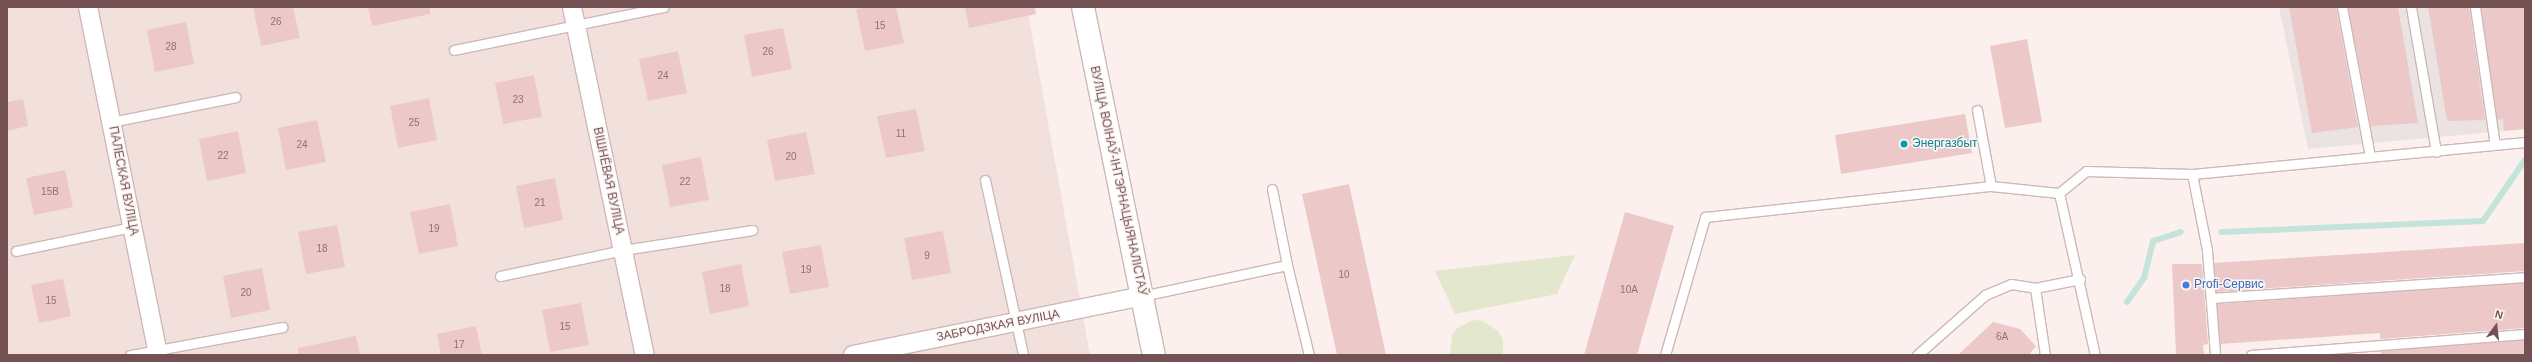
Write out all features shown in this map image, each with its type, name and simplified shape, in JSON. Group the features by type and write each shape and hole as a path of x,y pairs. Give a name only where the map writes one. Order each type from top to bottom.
{"street":[{"name":"ПАЛЕСКАЯ ВУЛІЦА","path":"88,7 157,352"},
{"name":"ВУЛІЦА ВОІНАЎ-ІНТЭРНАЦЫЯНАЛІСТАЎ","path":"1083,7 1154,355"},
{"name":"ВІШНЁВАЯ ВУЛІЦА","path":"574,15 645,355"},
{"name":"ЗАБРОДЗКАЯ ВУЛІЦА","path":"854,355 1142,296"}],"lane":[{"path":"454,50 574,15 664,7"},
{"path":"2342,7 2370,156"},
{"path":"2411,7 2436,152"},
{"path":"2476,7 2495,145"},
{"path":"111,122 236,97"},
{"path":"1977,110 1991,186"},
{"path":"1665,355 1705,217 1991,186 2059,193 2086,171 2192,174 2370,156 2436,152 2525,142"},
{"path":"2192,174 2207,250 2215,355"},
{"path":"985,180 1023,355"},
{"path":"1272,189 1287,264 1309,355"},
{"path":"2059,193 2080,279 2095,355"},
{"path":"16,251 132,227"},
{"path":"500,276 623,250 752,230"},
{"path":"1142,296 1287,264"},
{"path":"2211,298 2525,277"},
{"path":"1917,355 1985,294 2011,284 2035,288 2080,279"},
{"path":"2035,288 2045,355"},
{"path":"130,355 157,352 282,327"},
{"path":"2251,355 2525,334"}],"shaded area":[{"path":"7,7 1027,7 1090,355 7,355"},
{"path":"2279,7 2525,7 2525,129 2308,149"}],"green space":[{"path":"1575,255 1557,294 1455,314 1435,271"},
{"path":"1473,320 1483,321 1498,331 1503,339 1503,355 1450,355 1452,335 1457,328"}],"building":[{"path":"253,7 293,7 300,38 261,46"},
{"path":"368,7 430,7 430,14 372,26"},
{"path":"867,7 896,7 904,43 865,51 856,9"},
{"path":"965,7 1035,7 1036,14 969,28"},
{"path":"2289,7 2336,7 2358,127 2312,133"},
{"path":"2348,7 2398,7 2418,123 2371,126"},
{"path":"2428,7 2469,7 2485,120 2447,121"},
{"path":"2481,7 2525,7 2525,129 2504,131 2503,119 2497,120"},
{"path":"186,22 194,64 155,72 147,30"},
{"path":"783,28 792,69 752,77 744,35"},
{"path":"2027,39 2042,122 2005,128 1990,46"},
{"path":"678,51 687,93 648,101 639,59"},
{"path":"534,75 542,117 503,124 495,83"},
{"path":"429,98 437,140 398,148 390,106"},
{"path":"23,99 28,126 7,131 7,102"},
{"path":"916,109 925,151 886,158 877,116"},
{"name":"Энергазбыт","path":"1965,114 1972,153 1841,174 1835,135"},
{"path":"317,120 326,162 286,170 278,128"},
{"path":"238,131 246,173 207,181 199,139"},
{"path":"806,132 815,174 775,181 767,140"},
{"path":"701,157 709,200 670,207 662,165"},
{"path":"65,170 73,207 34,215 26,178"},
{"path":"555,178 563,220 524,228 516,186"},
{"path":"1349,184 1386,355 1337,355 1302,194"},
{"path":"450,204 458,246 419,254 410,212"},
{"path":"1625,212 1674,226 1637,355 1584,355"},
{"path":"337,225 345,267 306,274 298,232"},
{"path":"943,231 951,273 912,280 904,238"},
{"path":"2525,243 2525,271 2216,292 2214,263"},
{"path":"821,245 829,287 790,294 782,252"},
{"path":"741,264 749,306 710,314 702,272"},
{"path":"2172,264 2202,264 2208,344 2203,345 2204,355 2176,355"},
{"path":"262,268 270,310 231,318 223,276"},
{"path":"63,279 71,316 39,323 31,285"},
{"path":"2525,283 2525,328 2380,339 2380,333 2220,344 2217,304"},
{"path":"581,303 589,345 550,352 542,310"},
{"path":"1993,322 2020,329 2036,346 2029,355 1958,355"},
{"path":"476,326 482,355 441,355 437,334"},
{"path":"356,336 360,355 298,355 298,348"},
{"path":"2525,340 2525,355 2381,355 2381,351"}],"waterway":[{"path":"2222,232 2483,221 2525,160"},
{"path":"2127,302 2144,278 2153,241 2181,232"}],"place":[{"name":"Энергазбыт","path":"1904,144"},
{"name":"Profi-Сервис","path":"2186,285"}]}
